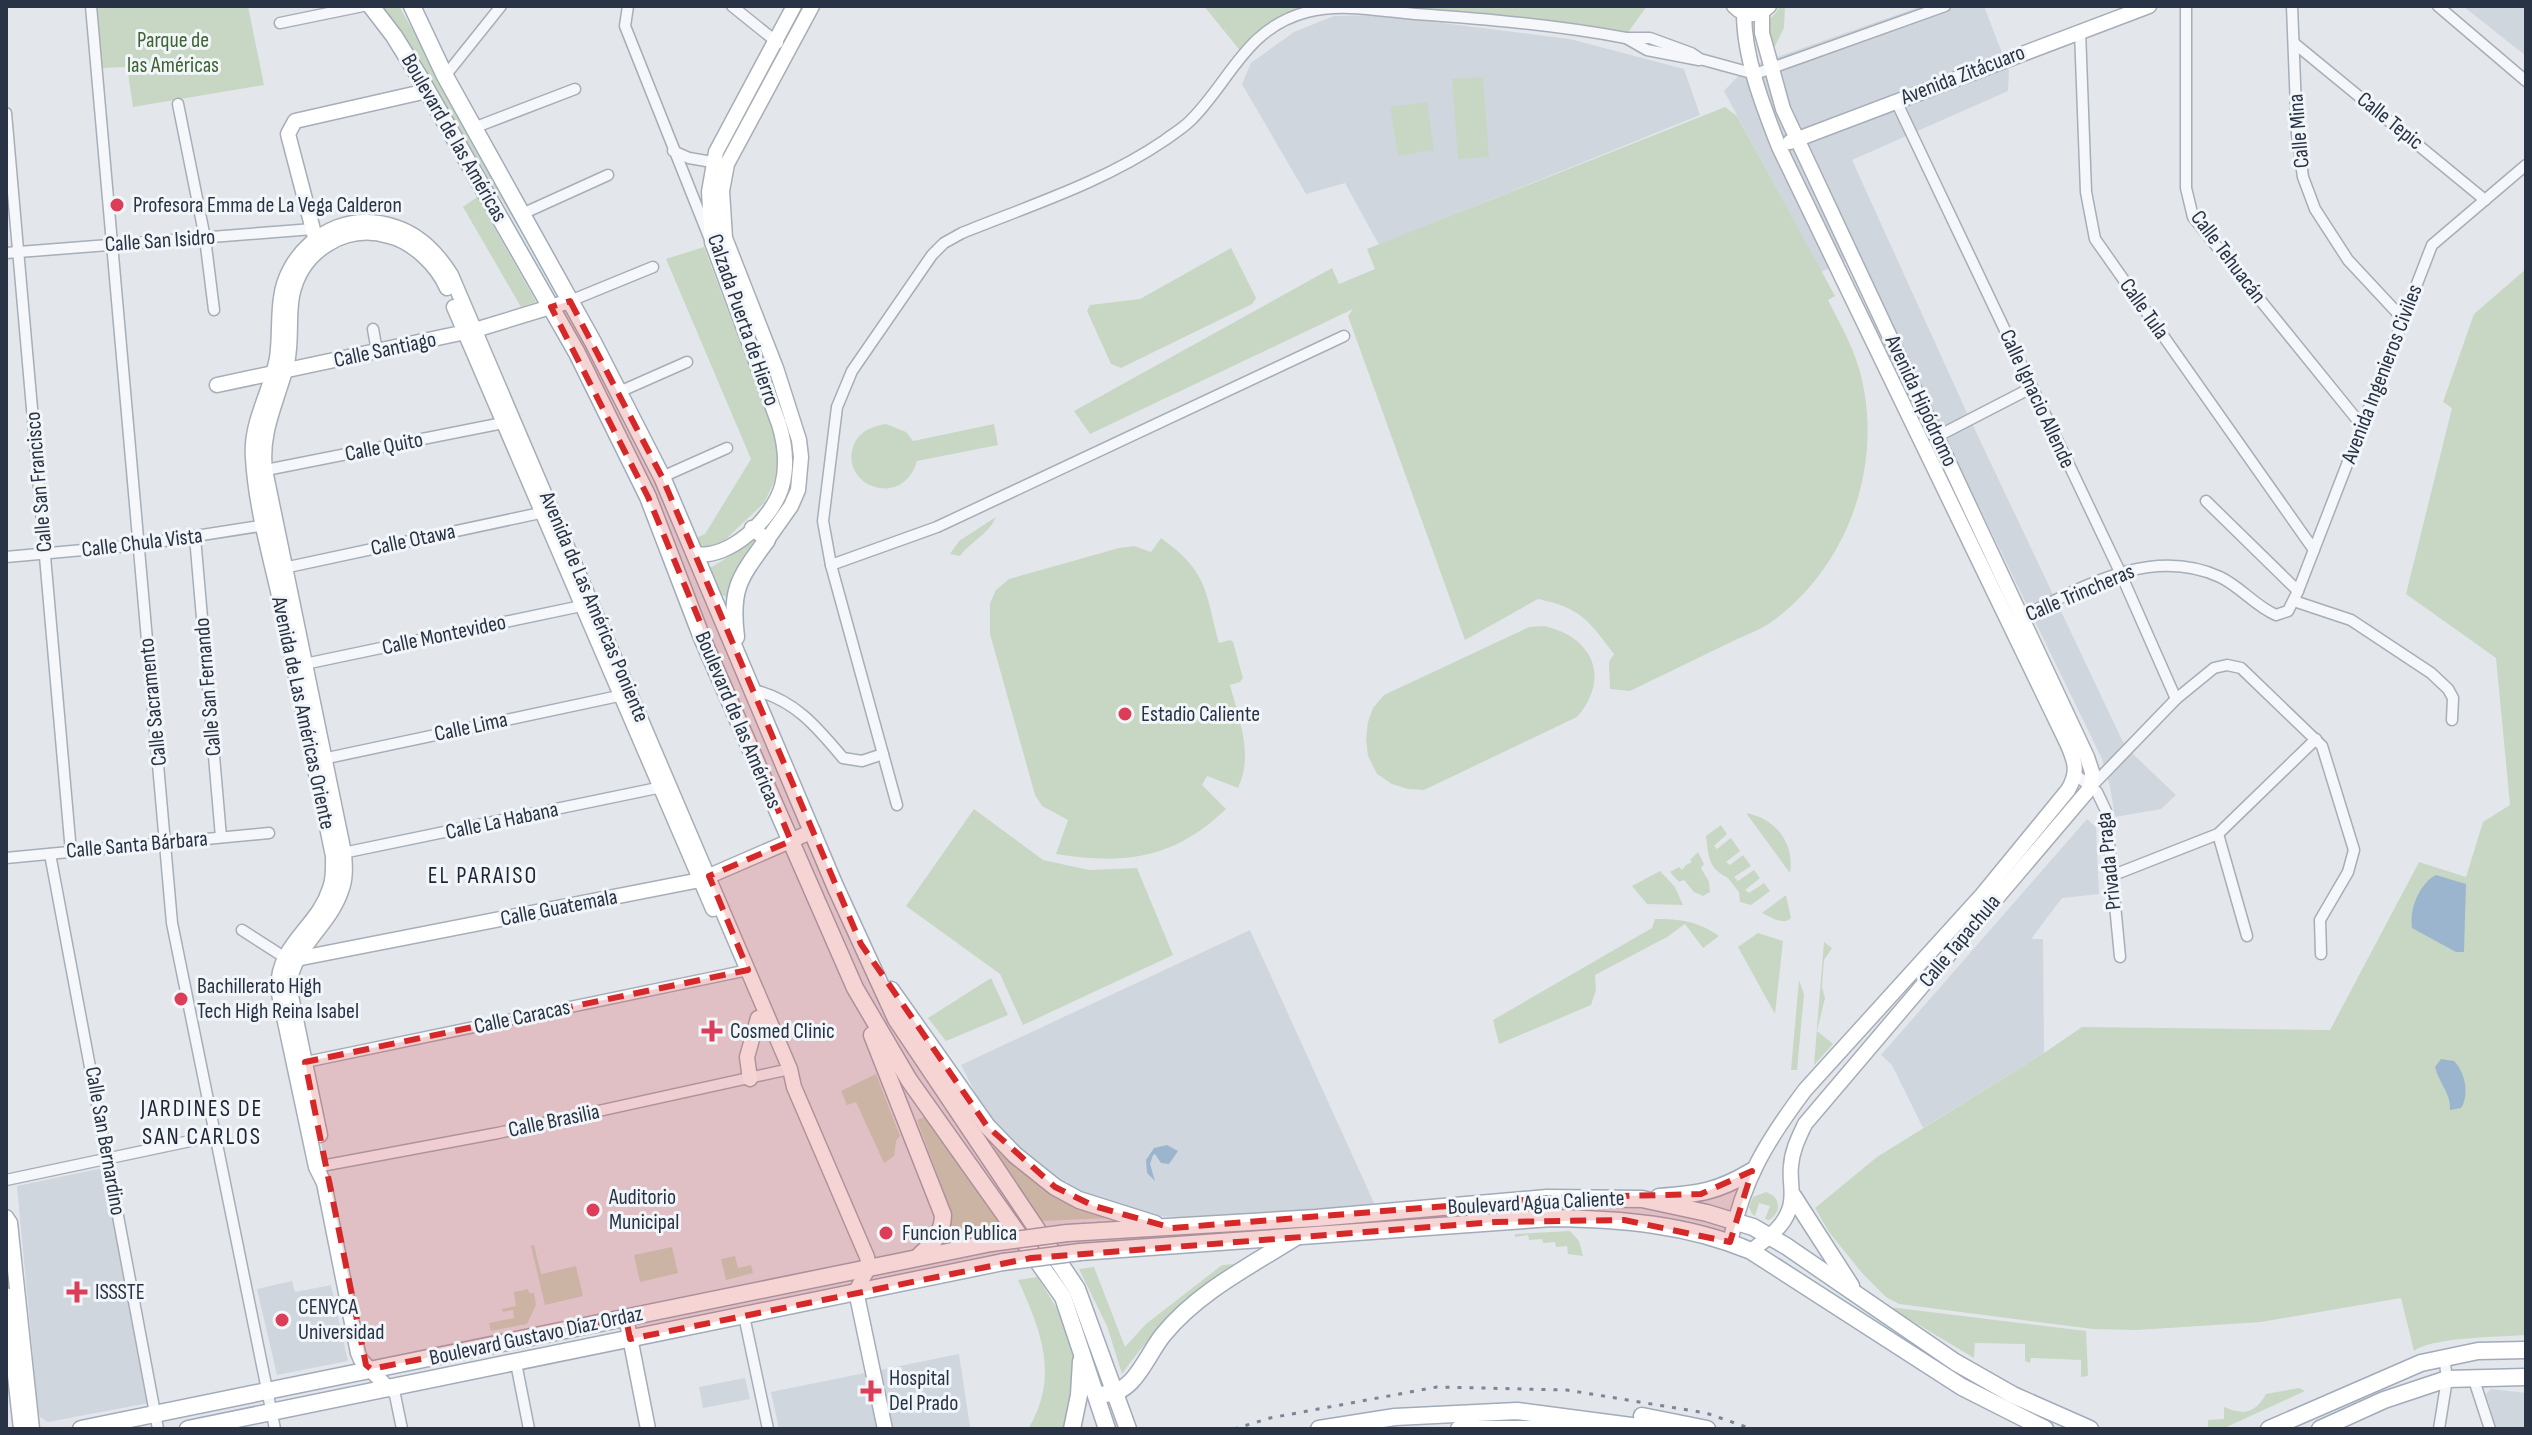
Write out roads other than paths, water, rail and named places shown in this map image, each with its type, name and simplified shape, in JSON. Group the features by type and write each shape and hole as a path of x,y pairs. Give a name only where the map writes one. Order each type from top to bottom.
{"main road":[{"name":"Boulevard de las Américas","path":"371,6 394,36 427,91 551,307 648,497 702,638 855,988 903,1069 1059,1291 1107,1429"},
{"name":"Boulevard de las Américas","path":"412,6 445,76 476,127 662,477 861,944 896,1019 951,1089 1077,1289 1128,1429"},
{"path":"738,654 734,596 738,582 767,540"},
{"path":"855,988 943,1215 937,1237 918,1257"},
{"path":"906,1117 911,1108 951,1089 998,1139 1055,1187 1094,1206 1172,1228"},
{"path":"1642,1199 1701,1194 1725,1187 1752,1171"},
{"path":"1793,1196 1857,1294"},
{"name":"Boulevard Agua Caliente","path":"991,1243 1067,1233 1172,1228 1547,1198 1642,1199 1735,1221 1769,1236 1965,1368 2013,1395 2090,1429"},
{"name":"Boulevard Agua Caliente","path":"1003,1262 1080,1252 1513,1221 1624,1220 1677,1228 1751,1251 1962,1387 2045,1429"},
{"path":"1093,1386 1103,1394 1116,1393 1128,1386 1163,1336 1194,1304 1226,1280 1298,1236"},
{"name":"Boulevard Gustavo Díaz Ordaz","path":"81,1429 156,1421 266,1390 991,1243"},
{"name":"Boulevard Gustavo Díaz Ordaz","path":"188,1429 273,1421 389,1389 1003,1262"},
{"path":"1072,1429 1079,1395 1081,1347"},
{"path":"2269,1429 2404,1369 2444,1356 2478,1351 2526,1350"},
{"path":"2320,1429 2384,1400 2447,1379 2526,1377"},
{"path":"1517,1411 1534,1405 1554,1404 1707,1429"},
{"path":"1319,1429 1395,1417 1517,1411 1654,1429"},
{"path":"1459,1429 1568,1429"}],"street":[{"name":"Calle Sacramento","path":"91,6 172,923 273,1421"},
{"path":"280,23 363,6"},
{"path":"445,76 501,6"},
{"path":"628,6 625,26 712,242"},
{"path":"732,6 789,51"},
{"name":"Calzada Puerta de Hierro","path":"767,540 791,506 801,473 799,440 776,368 712,242 709,192 794,6"},
{"name":"Calzada Puerta de Hierro","path":"694,554 707,555 736,543 775,502 784,478 786,452 725,238 720,163 789,51 812,6"},
{"path":"897,805 831,565 822,513 831,438 842,390 932,255 944,243 1086,183 1164,140 1190,121 1257,39 1284,21 1307,12 1352,8 1527,23 1626,38 1639,47 1755,74 1945,6"},
{"name":"Avenida Zitácuaro","path":"1779,147 2149,6"},
{"name":"Calle Tehuacán","path":"2186,6 2186,188 2193,217 2363,427"},
{"name":"Calle Mina","path":"2292,6 2297,134 2303,177 2315,209 2348,260 2403,319"},
{"path":"2438,6 2526,81"},
{"path":"1739,10 1765,9"},
{"name":"Avenida Hipódromo","path":"1765,9 1760,23 1783,109 2023,616 2090,765 2093,778 2091,787"},
{"name":"Avenida Hipódromo","path":"1739,10 1755,74 1779,147 2073,756 2076,775"},
{"name":"Calle Tula","path":"2080,31 2086,192 2095,239 2314,550"},
{"name":"Calle Tepic","path":"2294,43 2485,200"},
{"path":"476,127 575,89"},
{"path":"316,239 288,134 289,127 295,121 427,91"},
{"name":"Calle Ignacio Allende","path":"1896,101 2120,572 2176,699"},
{"path":"178,104 205,238 214,310"},
{"name":"Calle San Francisco","path":"6,113 71,852"},
{"path":"673,151 720,163"},
{"name":"Avenida Ingenieros Civiles","path":"2282,615 2296,596 2432,245 2526,165"},
{"path":"522,214 608,175"},
{"name":"Avenida de Las Américas Poniente","path":"316,239 343,224 392,225 433,250 451,275 470,332 869,1267"},
{"name":"Calle San Isidro","path":"6,253 205,238 316,239"},
{"name":"Avenida de Las Américas Oriente","path":"316,239 293,263 284,282 286,311 279,372 260,472 345,879 341,894 290,958 289,986 300,1064 358,1353 389,1389"},
{"path":"570,301 653,267"},
{"name":"Calle Santiago","path":"217,385 470,332 570,301"},
{"path":"373,329 377,351"},
{"path":"831,565 937,527 1344,336"},
{"path":"619,392 687,362"},
{"path":"1938,436 2031,388"},
{"name":"Calle Quito","path":"260,472 508,422"},
{"path":"662,477 727,448"},
{"path":"2206,501 2296,596 2351,620 2431,673 2453,698 2452,720"},
{"name":"Calle Otawa","path":"280,569 547,512"},
{"name":"Calle Chula Vista","path":"6,557 138,545 270,524"},
{"path":"752,528 767,540"},
{"name":"Calle San Fernando","path":"195,537 221,837"},
{"name":"Calle Trincheras","path":"2008,624 2120,572 2165,564 2193,567 2222,578 2242,590 2267,612 2282,615"},
{"name":"Calle Montevideo","path":"300,665 588,604"},
{"name":"Calle Tapachula","path":"1793,1196 1790,1176 1793,1150 1805,1124 2091,787 2176,699 2214,668 2227,665 2241,668 2316,739"},
{"path":"754,690 769,694 800,711 843,758 862,761 883,754"},
{"name":"Calle Lima","path":"318,760 625,695"},
{"path":"2111,876 2218,834 2316,739 2327,757 2354,850 2348,872 2320,920 2321,954"},
{"name":"Calle Tapachula","path":"1730,1242 1752,1171 1805,1090 1982,895 2068,790 2076,775"},
{"name":"Privada Praga","path":"2076,775 2102,799 2106,811 2120,957"},
{"name":"Calle La Habana","path":"338,854 666,787"},
{"name":"Calle Guatemala","path":"290,958 705,878 813,831"},
{"name":"Calle Santa Bárbara","path":"6,858 269,833"},
{"path":"2218,834 2247,936"},
{"name":"Calle San Bernardino","path":"50,854 156,1421"},
{"path":"242,930 290,958"},
{"name":"Avenida de Las Américas Poniente","path":"744,971 758,1018 786,1070"},
{"name":"Calle Caracas","path":"300,1064 744,971"},
{"path":"750,1079 747,1057 758,1018"},
{"name":"Calle Brasilia","path":"321,1167 512,1130 786,1070"},
{"path":"6,1180 214,1136"},
{"path":"1751,1251 1785,1218 1793,1196"},
{"path":"6,1217 10,1223 32,1429"},
{"path":"869,1267 856,1291 885,1429"},
{"path":"6,1295 21,1429"},
{"path":"744,1316 768,1429"},
{"path":"626,1317 648,1429"},
{"path":"2439,1429 2447,1379 2444,1356"},
{"path":"516,1363 529,1429"},
{"path":"2473,1377 2490,1429"},
{"path":"389,1389 395,1395 402,1429"}],"water":[{"path":"2436,875 2466,884 2464,952 2456,952 2412,928 2416,898"},
{"path":"2441,1059 2454,1061 2461,1071 2466,1090 2461,1108 2450,1110 2449,1098 2435,1067"},
{"path":"1167,1145 1178,1151 1169,1164 1161,1163 1153,1155 1150,1164 1155,1181 1147,1173 1146,1160 1154,1148"}],"railway":[{"path":"1234,1429 1270,1418 1437,1387 1567,1390 1706,1413 1752,1429"}],"place":[{"name":"Profesora Emma de La Vega Calderon","path":"117,205"},
{"name":"Estadio Caliente","path":"1125,714"},
{"name":"Bachillerato High Tech High Reina Isabel","path":"181,999"},
{"name":"Cosmed Clinic","path":"712,1031"},
{"name":"Auditorio Municipal","path":"593,1210"},
{"name":"Funcion Publica","path":"886,1233"},
{"name":"ISSSTE","path":"77,1292"},
{"name":"CENYCA Universidad","path":"282,1320"},
{"name":"Hospital Del Prado","path":"871,1391"}],"district":[{"name":"EL PARAISO","path":"483,875"},
{"name":"JARDINES DE SAN CARLOS","path":"202,1122"}],"park label":[{"name":"Parque de las Américas","path":"173,52"}]}
